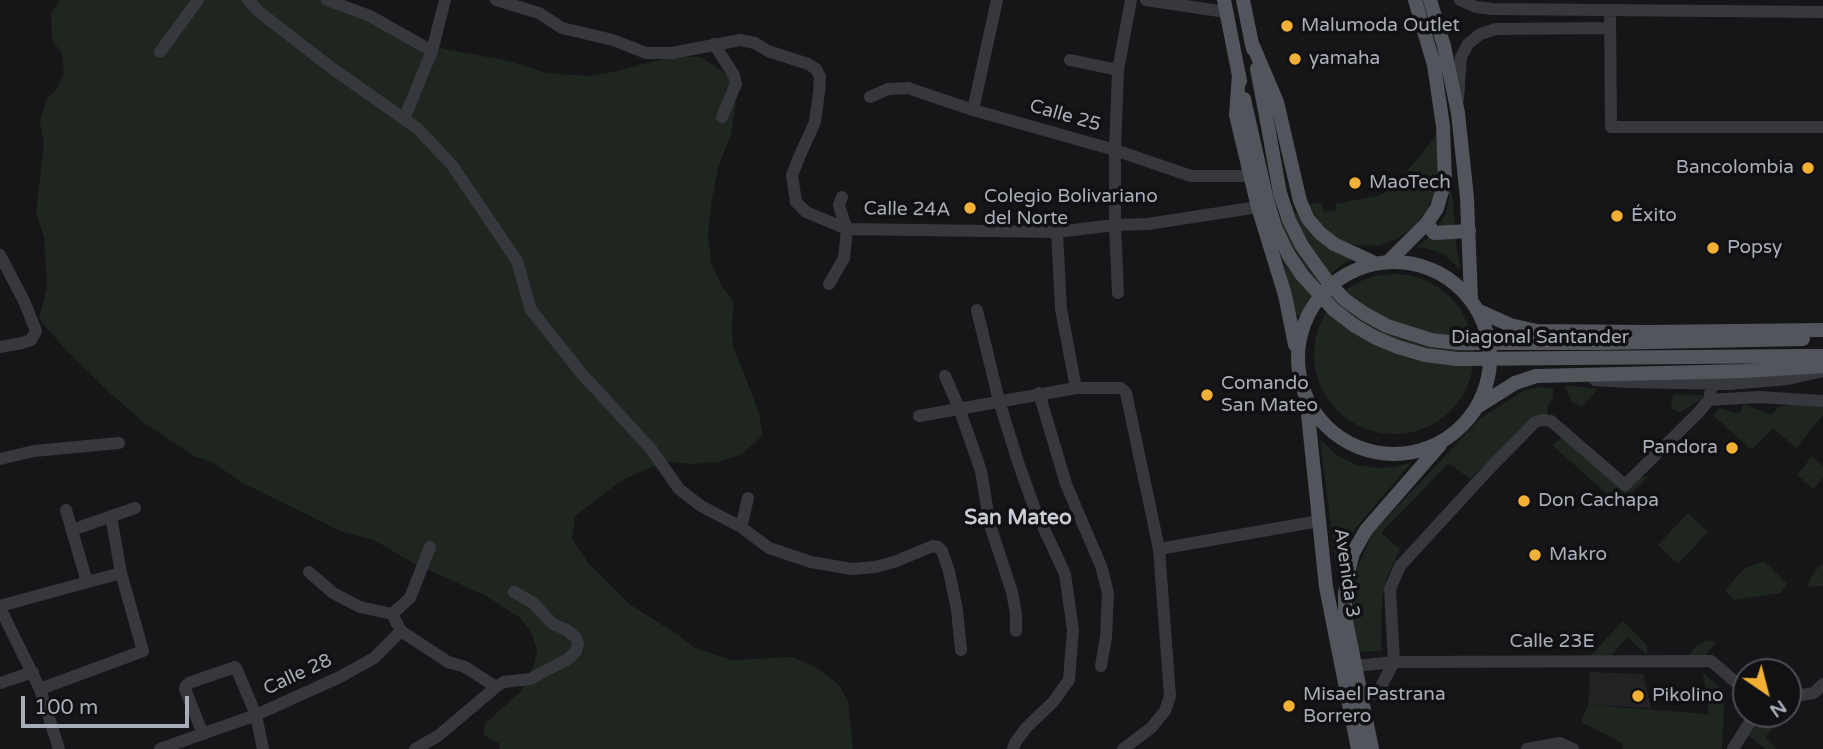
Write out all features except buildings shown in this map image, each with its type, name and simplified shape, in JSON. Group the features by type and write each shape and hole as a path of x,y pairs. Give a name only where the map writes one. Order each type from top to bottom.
{"main road":[{"path":"1244,0 1251,41 1277,102 1300,201 1308,219 1334,244 1382,262"},
{"path":"1382,262 1427,223 1437,208 1445,181 1434,65 1415,0"},
{"path":"1239,74 1236,115 1258,207 1285,295 1299,380 1307,400 1319,419 1336,436 1356,447 1390,454 1425,449 1446,439 1464,424 1476,408 1485,389 1490,360 1489,340 1475,305 1458,113 1444,46 1430,0"},
{"name":"Diagonal Santander","path":"1225,6 1275,227 1302,275 1334,310 1355,326 1398,347 1425,355 1457,359 1823,356"},
{"name":"Diagonal Santander","path":"1251,41 1280,193 1289,220 1302,246 1328,282 1345,300 1387,326 1431,340 1458,343 1823,338"},
{"path":"1427,223 1434,233 1469,230"},
{"path":"1297,357 1303,324 1331,284 1348,273 1382,262 1408,262 1435,270 1458,286 1475,305 1510,326 1537,331 1823,330"},
{"path":"1476,408 1508,387 1536,376 1823,368"},
{"name":"Avenida 3","path":"1307,400 1326,587 1359,749"},
{"name":"Avenida 3","path":"1372,749 1347,629 1345,587 1353,553 1372,522 1446,439"}],"street":[{"path":"160,52 198,0"},
{"path":"248,0 258,11 319,58 418,129 452,164 517,261 531,310 582,374 651,449 680,489 701,506 741,527 769,548 811,562 852,569 875,567 933,546 938,547 949,571 961,650"},
{"path":"327,0 370,16 432,51"},
{"path":"404,119 432,51 445,0"},
{"path":"496,0 540,13 562,28 613,40 646,53 672,53 740,40 755,43 768,51 816,69 820,77 816,122 792,175 796,202 806,212 847,229"},
{"path":"973,110 997,0"},
{"path":"1118,293 1115,150 1118,71 1131,0"},
{"path":"1146,0 1225,6"},
{"path":"1460,0 1476,7 1493,9 1823,12"},
{"path":"1583,11 1583,28"},
{"path":"1610,11 1611,127 1823,127"},
{"path":"1458,113 1461,57 1468,44 1480,34 1496,29 1610,28"},
{"path":"713,44 734,75 736,84 722,117"},
{"path":"1070,60 1118,71"},
{"name":"Calle 25","path":"870,97 888,89 908,88 973,110 1115,150 1191,176 1251,176"},
{"path":"829,284 844,258 847,229 839,205 842,197"},
{"name":"Calle 24A","path":"847,229 1057,232 1148,224 1258,207"},
{"path":"1057,232 1061,309 1076,388"},
{"path":"0,256 24,301 36,331 31,340 0,347"},
{"path":"977,310 999,401 1034,507 1065,574 1073,630 1069,680 1054,702 1026,728 1013,749"},
{"path":"1570,375 1597,380 1712,384 1788,379 1823,368"},
{"path":"945,376 981,471 990,526 1012,592 1016,631"},
{"path":"1361,700 1379,690 1394,662 1390,589 1400,566 1535,422 1551,421 1625,485 1698,413 1709,400 1712,384"},
{"path":"919,416 1076,388 1121,388 1126,393 1159,549 1170,696 1165,711 1151,728 1123,749"},
{"path":"1039,393 1066,484 1101,566 1108,593 1106,637 1101,666"},
{"path":"1709,400 1759,397 1823,401"},
{"path":"0,459 34,451 119,443"},
{"path":"741,527 748,498"},
{"path":"72,530 135,508"},
{"path":"66,510 87,582"},
{"path":"40,689 143,651 121,573 111,516"},
{"path":"1159,549 1319,521"},
{"path":"392,614 410,598 430,547"},
{"path":"309,572 333,593 360,607 392,614 401,631 448,662 466,667 496,687"},
{"path":"59,749 33,672 0,607 121,573"},
{"path":"415,749 438,736 504,682 530,679 550,670 568,659 578,648 576,638 568,630 553,624 533,603 514,592"},
{"name":"Calle 28","path":"160,749 256,715 340,677 374,658 401,631"},
{"name":"Calle 23E","path":"1355,666 1394,662 1711,661 1732,679"},
{"path":"203,734 186,686 235,667 256,715 263,749"},
{"path":"0,683 33,672"},
{"path":"1802,695 1814,694 1823,684"},
{"path":"1733,749 1746,728"},
{"path":"1527,749 1560,743 1573,749"}],"shaded area":[{"path":"60,0 323,0 431,46 508,61 547,73 588,76 672,57 701,57 729,76 736,103 731,134 718,168 708,234 711,262 721,285 734,302 733,347 759,414 763,435 741,455 718,462 669,462 641,471 618,483 575,516 572,539 589,564 629,604 694,648 732,660 792,657 814,666 838,684 848,701 853,749 500,749 498,743 483,735 485,724 521,691 534,665 537,651 531,631 519,617 486,596 411,562 374,540 340,531 241,482 212,462 194,456 143,422 112,395 39,319 47,288 44,237 36,213 44,143 40,122 46,99 57,89 64,72 61,52 52,40 51,14"},
{"path":"1435,137 1439,138 1440,173 1435,192 1427,210 1415,225 1397,239 1376,246 1357,245 1341,240 1327,231 1316,217 1309,204 1321,203 1324,212 1336,210 1336,204 1381,195 1396,185"},
{"path":"1770,159 1789,159 1789,170 1771,172"},
{"path":"1449,180 1460,269 1442,253 1416,247 1433,234 1446,214"},
{"path":"1299,212 1351,259 1327,278 1307,301 1302,315 1295,316 1274,219"},
{"path":"1394,274 1424,281 1450,298 1467,324 1474,354 1467,384 1450,410 1424,427 1394,434 1364,427 1338,410 1321,384 1314,354 1321,324 1338,298 1364,281"},
{"path":"1564,385 1598,389 1582,407 1572,402"},
{"path":"1553,388 1553,397 1547,407 1549,422 1528,421 1470,479 1449,463 1381,533 1400,549 1386,580 1382,601 1381,651 1353,652 1348,618 1353,578 1373,532 1481,418 1525,390"},
{"path":"1673,394 1702,395 1702,399 1679,413 1671,408"},
{"path":"1744,404 1771,415 1780,406 1823,404 1823,415 1796,448 1773,428 1753,448 1749,448 1713,415 1720,408 1739,414"},
{"path":"1564,436 1624,477 1648,477 1624,501 1616,502 1552,445"},
{"path":"1320,439 1338,456 1357,465 1378,468 1412,462 1355,529 1341,553 1337,574"},
{"path":"1812,456 1823,466 1823,478 1813,489 1797,475"},
{"path":"1688,513 1708,532 1678,564 1658,545"},
{"path":"1764,561 1787,584 1780,593 1734,600 1725,590 1745,568"},
{"path":"1823,564 1823,586 1808,587 1810,579"},
{"path":"1623,621 1647,645 1647,655 1627,637 1607,661 1589,657"},
{"path":"1709,640 1716,642 1705,656 1688,658 1700,643"},
{"path":"1590,672 1643,674 1651,708 1588,705"},
{"path":"1703,673 1725,691 1722,749 1623,749 1622,743 1581,722 1588,705 1709,714"},
{"path":"1746,728 1773,728 1765,737 1777,749 1766,749 1745,733"}],"place":[{"name":"Malumoda Outlet","path":"1287,26"},
{"name":"yamaha","path":"1295,59"},
{"name":"Bancolombia","path":"1808,168"},
{"name":"MaoTech","path":"1355,183"},
{"name":"Colegio Bolivariano del Norte","path":"970,208"},
{"name":"Éxito","path":"1617,216"},
{"name":"Popsy","path":"1713,248"},
{"name":"Comando San Mateo","path":"1207,395"},
{"name":"Pandora","path":"1732,448"},
{"name":"Don Cachapa","path":"1524,501"},
{"name":"Makro","path":"1535,555"},
{"name":"Pikolino","path":"1638,696"},
{"name":"Misael Pastrana Borrero","path":"1289,706"}],"district":[{"name":"San Mateo","path":"1018,518"}]}
